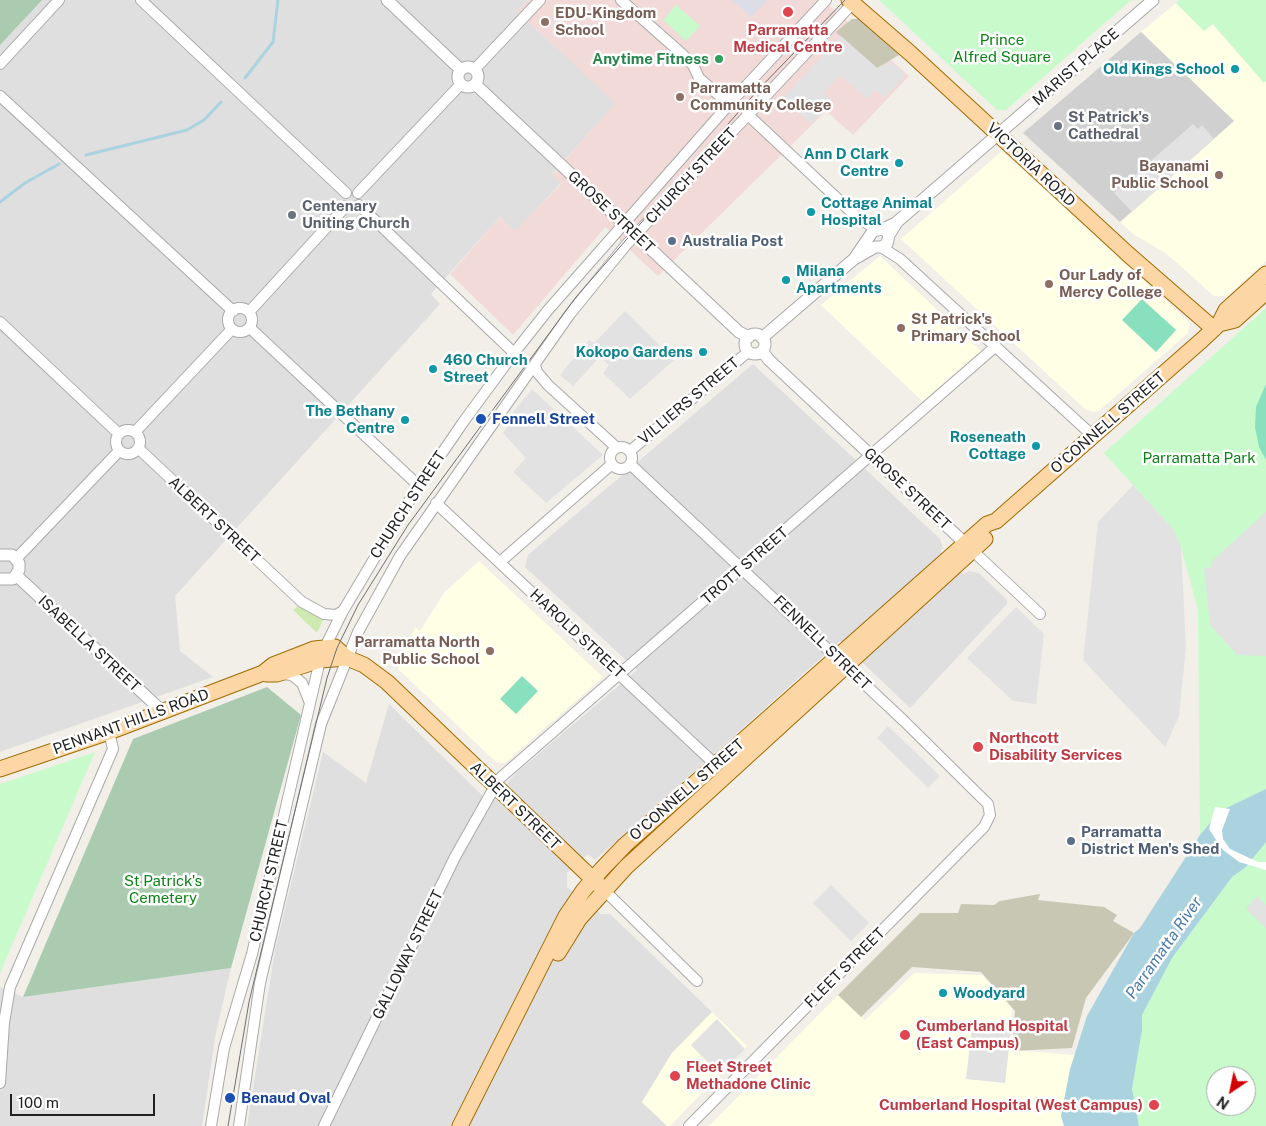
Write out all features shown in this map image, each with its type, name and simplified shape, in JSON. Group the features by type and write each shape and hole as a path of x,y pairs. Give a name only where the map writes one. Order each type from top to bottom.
{"main road":[{"name":"VICTORIA ROAD","path":"855,1 1003,132 1216,326"},
{"name":"O'CONNELL STREET","path":"460,1126 566,916 583,890 598,885 626,867 842,662 970,548 987,524 996,521 1216,326 1226,310 1266,274"},
{"name":"O'CONNELL STREET","path":"1216,326 1235,320 1266,292"},
{"name":"PENNANT HILLS ROAD","path":"0,769 270,674 273,665 323,653 347,658"},
{"name":"ALBERT STREET","path":"347,658 364,665 387,682 598,885"},
{"name":"O'CONNELL STREET","path":"471,1126 565,940 625,845 842,662"}],"street":[{"path":"0,64 59,0"},
{"path":"141,0 346,193"},
{"path":"387,0 461,70"},
{"path":"474,69 540,0"},
{"path":"622,0 693,65 699,78 722,98 732,101"},
{"name":"CHURCH STREET","path":"211,1126 224,1048 252,954 323,653 343,611 419,486 514,353 732,101 826,0"},
{"name":"MARIST PLACE","path":"1003,132 1153,0"},
{"name":"CHURCH STREET","path":"239,1126 264,963 321,724 358,632 400,556 570,314 636,234 648,224 747,114 855,1"},
{"path":"469,67 474,69 478,78 475,84 468,87 462,84 458,77 461,70 469,67"},
{"path":"358,193 462,84"},
{"name":"GROSE STREET","path":"475,84 739,332 749,337"},
{"path":"0,96 233,311"},
{"path":"747,114 858,218 862,228 895,246 900,258 1093,436"},
{"path":"762,338 1003,132"},
{"path":"346,193 352,191 358,193 361,200 360,206"},
{"path":"346,193 343,201 346,206 354,209 360,206"},
{"path":"249,312 346,206"},
{"path":"360,206 514,353"},
{"path":"240,309 249,312 252,320 250,328 242,332 232,328 228,320 233,311 240,309"},
{"path":"0,322 118,434"},
{"path":"135,432 232,328"},
{"path":"250,328 419,486"},
{"path":"756,335 762,338 764,344 762,351 756,354 748,352 745,343 749,337 756,335"},
{"name":"TROTT STREET","path":"494,786 502,776 996,346"},
{"name":"GROSE STREET","path":"762,351 769,360 970,548"},
{"name":"VILLIERS STREET","path":"630,452 738,358 748,352"},
{"path":"535,365 541,377 557,394 617,448 625,448 630,452 632,458 630,464 621,469 612,464 610,457 617,448"},
{"path":"125,430 135,432 140,440 138,448 128,455 119,451 116,442 118,434 125,430"},
{"name":"ALBERT STREET","path":"138,448 295,596 309,607 324,614 336,615 343,611"},
{"path":"16,559 119,451"},
{"path":"500,562 612,464"},
{"name":"FENNELL STREET","path":"630,464 842,662 988,804"},
{"name":"HAROLD STREET","path":"436,503 717,766"},
{"path":"970,548 1040,614"},
{"path":"0,555 8,554 16,559 19,570 17,576 9,580 0,579"},
{"name":"ISABELLA STREET","path":"17,576 162,712"},
{"path":"270,674 286,674 300,680 306,689 310,707"},
{"path":"0,1083 4,1022 10,987 113,749 109,732"},
{"name":"GALLOWAY STREET","path":"324,1126 452,864 494,786"},
{"name":"FLEET STREET","path":"689,1126 984,827 990,815 988,804"},
{"name":"ALBERT STREET","path":"598,885 698,981"}],"shaded area":[{"path":"0,0 528,0 517,11 616,103 552,174 561,183 515,232 500,217 431,294 440,304 175,596 180,651 213,677 0,752"},
{"path":"528,0 823,0 909,76 853,135 826,111 658,276 605,227 513,335 450,274 500,217 515,231 561,184 552,175 615,103 517,11"},
{"path":"732,0 767,0 751,17"},
{"name":"Bayanami Public School","path":"1176,3 1204,31 1212,24 1264,82 1266,81 1266,261 1227,296 1214,296 1167,254 1133,234 1120,222 1234,121 1141,32"},
{"path":"852,19 860,19 899,55 877,68 836,32"},
{"path":"1141,32 1234,121 1120,222 1023,133"},
{"path":"841,36 877,68 891,62 905,75 884,98 875,90 867,99 840,75 824,93 832,101 811,124 783,98"},
{"path":"1193,124 1198,129 1202,125 1214,139 1132,212 1114,193"},
{"name":"Our Lady of Mercy College","path":"1002,151 1188,321 1190,325 1188,333 1100,410 1094,412 1085,409 901,239"},
{"name":"St Patrick's Primary School","path":"880,256 981,351 922,401 821,305"},
{"path":"625,311 674,360 630,399 603,373 609,365 600,357 573,386 560,375 589,340 594,343"},
{"path":"753,364 940,539 943,548 940,551 963,574 969,571 979,573 1007,600 1007,604 910,708 840,641 595,860 588,854 567,873 567,887 601,914 610,914 712,1012 672,1053 642,1102 667,1126 247,1126 275,950 323,752 366,783 389,704 490,803 516,773 637,670 525,567 528,555"},
{"path":"532,389 603,455 546,503 513,472 526,458 503,433 513,420 509,417"},
{"path":"1133,485 1173,529 1181,547 1186,648 1179,716 1165,747 1083,660 1098,522"},
{"path":"1266,512 1266,656 1237,655 1210,625 1204,568 1212,567 1211,562"},
{"name":"Parramatta North Public School","path":"479,561 603,677 505,763 496,762 398,669 415,627 420,631 444,593"},
{"path":"1016,607 1044,634 1036,704 1013,701 967,658"},
{"path":"888,726 940,776 928,788 877,738"},
{"path":"831,885 869,923 851,941 813,903"},
{"path":"1040,894 1038,900 1104,907 1117,915 1113,921 1134,933 1086,998 1072,1048 1012,1051 1015,1011 981,972 912,967 861,1017 838,995 920,913 958,913 961,904 994,905 1000,901"},
{"path":"1257,896 1266,905 1266,928 1246,909"},
{"path":"231,968 216,1032 202,1126 0,1126 0,987 23,997"},
{"name":"Cumberland Hospital (East Campus)","path":"914,973 982,975 1012,1007 1011,1050 1075,1055 1061,1116 1064,1126 709,1126 838,995 865,1020"},
{"path":"712,1012 747,1046 670,1126 667,1126 642,1102 672,1053"},
{"path":"717,1019 745,1049 719,1074 691,1045"},
{"path":"972,1026 1011,1030 1005,1083 966,1079"}],"green space":[{"path":"0,0 42,0 0,45"},
{"name":"Prince Alfred Square","path":"879,0 1131,0 1006,110 997,110"},
{"path":"1179,0 1266,0 1266,81 1264,83 1213,24 1204,31 1176,3"},
{"path":"676,5 700,26 686,41 663,20"},
{"path":"1142,299 1176,330 1156,352 1122,320"},
{"name":"Parramatta Park","path":"1266,308 1266,789 1220,811 1200,835 1198,610 1181,547 1173,529 1104,453"},
{"path":"1266,384 1266,460 1259,447 1255,427 1256,407"},
{"path":"299,605 324,618 318,631 316,632 293,610"},
{"path":"522,676 538,691 516,714 500,699"},
{"name":"St Patrick's Cemetery","path":"267,687 301,715 231,968 23,997 133,739"},
{"path":"95,752 0,973 0,784"},
{"path":"1266,842 1266,1126 1139,1126 1132,1090 1142,1030 1142,1015 1172,958 1232,877 1246,867"}],"water":[{"name":"Parramatta River","path":"1266,789 1266,842 1246,867 1232,877 1172,958 1142,1015 1142,1030 1132,1089 1139,1126 1064,1126 1061,1116 1070,1069 1087,1016 1134,933 1140,928 1200,835 1220,811"}],"pier":[{"path":"1215,807 1230,809 1222,830 1223,839 1230,849 1258,862 1266,862 1266,870 1239,862 1222,849 1209,829"}],"waterway":[{"path":"245,78 273,42 278,0"},
{"path":"86,155 187,130 204,120 221,102"},
{"path":"0,202 25,183 59,164"}],"tram line":[{"path":"228,1126 249,1002 327,678 337,648 358,605 408,525 576,297 757,91 845,0"}],"place":[{"name":"Parramatta Medical Centre","path":"788,12"},
{"name":"EDU-Kingdom School","path":"545,22"},
{"name":"Anytime Fitness","path":"719,59"},
{"name":"Old Kings School","path":"1235,69"},
{"name":"Parramatta Community College","path":"680,97"},
{"name":"St Patrick's Cathedral","path":"1058,126"},
{"name":"Ann D Clark Centre","path":"899,163"},
{"name":"Bayanami Public School","path":"1219,175"},
{"name":"Cottage Animal Hospital","path":"811,212"},
{"name":"Centenary Uniting Church","path":"292,215"},
{"name":"Australia Post","path":"672,241"},
{"name":"Milana Apartments","path":"786,280"},
{"name":"Our Lady of Mercy College","path":"1049,284"},
{"name":"St Patrick's Primary School","path":"901,328"},
{"name":"Kokopo Gardens","path":"703,352"},
{"name":"460 Church Street","path":"433,369"},
{"name":"Fennell Street","path":"481,419"},
{"name":"The Bethany Centre","path":"405,420"},
{"name":"Roseneath Cottage","path":"1036,446"},
{"name":"Parramatta North Public School","path":"490,651"},
{"name":"Northcott Disability Services","path":"978,747"},
{"name":"Parramatta District Men's Shed","path":"1071,841"},
{"name":"Woodyard","path":"943,993"},
{"name":"Cumberland Hospital (East Campus)","path":"905,1035"},
{"name":"Fleet Street Methadone Clinic","path":"675,1076"},
{"name":"Benaud Oval","path":"230,1098"},
{"name":"Cumberland Hospital (West Campus)","path":"1154,1105"}]}
